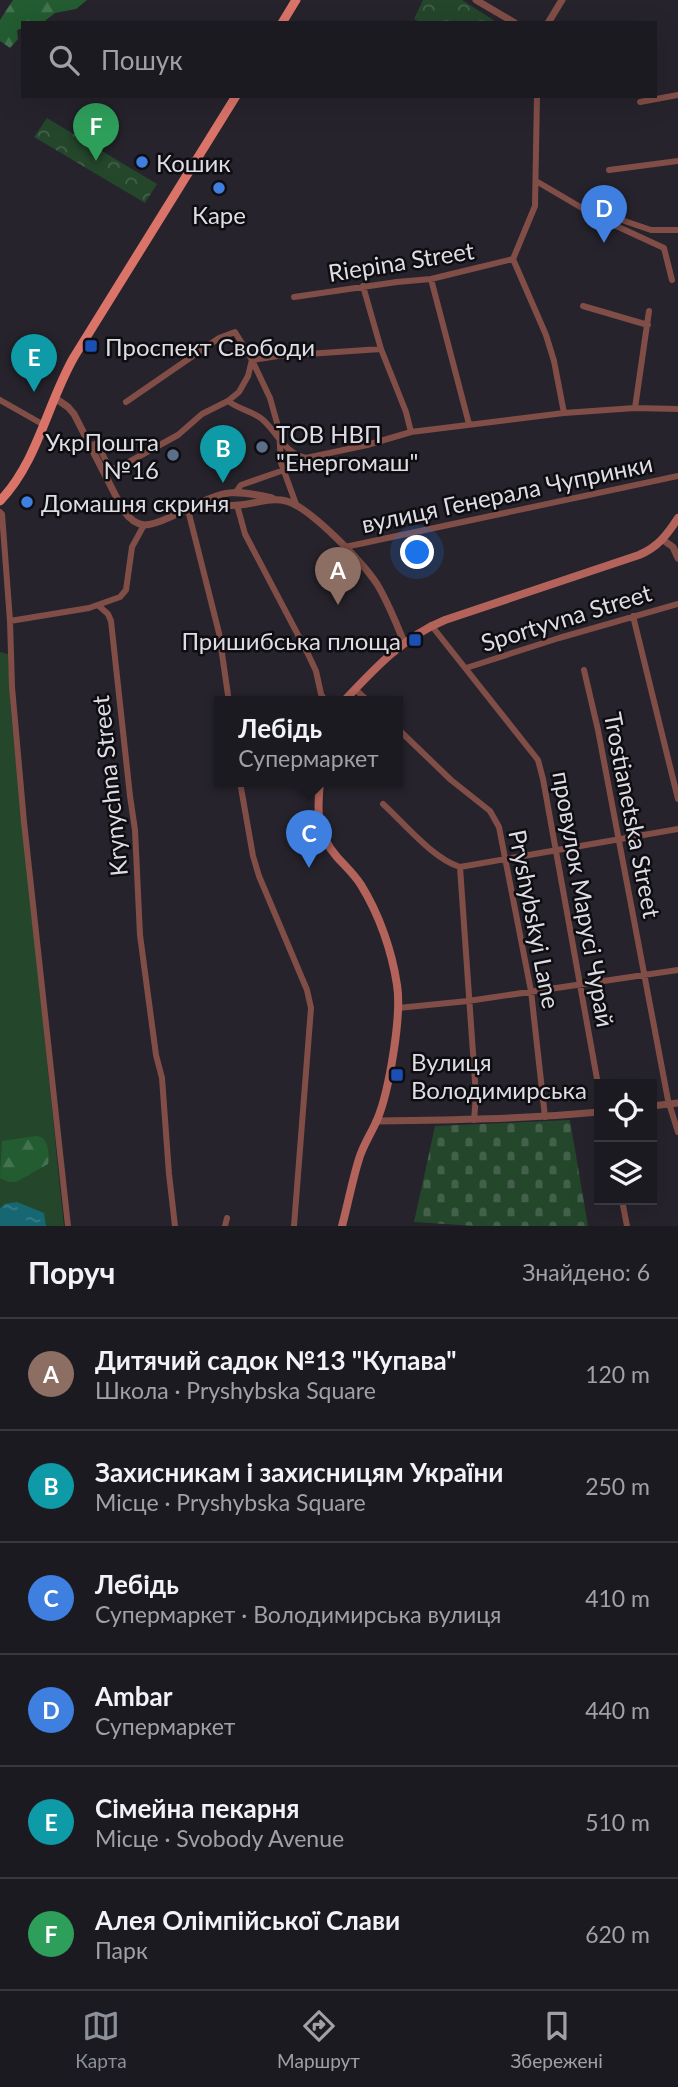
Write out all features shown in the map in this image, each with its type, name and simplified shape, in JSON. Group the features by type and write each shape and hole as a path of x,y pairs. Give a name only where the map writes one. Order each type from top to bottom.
{"main road":[{"path":"283,21 296,0"},
{"path":"0,501 21,474 74,357 235,98"},
{"path":"349,696 404,642 431,625 639,555 663,540 678,518"},
{"path":"320,787 321,832 330,848 356,877 372,905 393,965 397,985 398,1008 383,1102 358,1160 342,1226"}],"street":[{"path":"476,0 512,21"},
{"path":"549,21 562,0"},
{"path":"640,102 678,95"},
{"path":"537,98 535,206 513,259 546,335 564,413"},
{"path":"609,170 678,161"},
{"path":"536,181 598,218 664,248 672,280"},
{"path":"598,218 604,214 651,230 678,230"},
{"name":"Riepina Street","path":"294,297 431,279 513,259"},
{"path":"431,279 469,424"},
{"path":"363,286 381,349 411,432"},
{"path":"583,306 648,326"},
{"path":"635,408 649,311"},
{"path":"126,402 219,338 235,332 270,398 280,440 280,456 296,504"},
{"path":"252,360 381,349"},
{"path":"90,446 97,443 109,467 116,469 178,435 202,414 228,401 245,384 252,360"},
{"path":"55,398 71,410 123,510 132,520 144,525 159,521 212,497 236,492 296,504 313,516 345,547 375,582 388,604 404,642"},
{"path":"0,400 44,425"},
{"path":"228,401 264,420 296,456 306,458"},
{"path":"236,492 241,485 284,470 306,458 411,432 564,413 635,408 678,409"},
{"name":"вулиця Генерала Чупринки","path":"345,547 678,476"},
{"path":"188,510 276,499"},
{"path":"237,505 246,534 316,671 322,696"},
{"path":"188,510 216,620 228,696"},
{"path":"0,512 24,822 68,1226"},
{"path":"10,621 99,606 120,597 126,590 132,547 144,525"},
{"path":"663,540 673,547 678,558"},
{"name":"Sportyvna Street","path":"466,668 678,604"},
{"name":"Krynychna Street","path":"99,606 111,621 135,830 140,935 156,1055 162,1078 175,1226"},
{"path":"633,617 678,799"},
{"name":"провулок Марусі Чурай","path":"431,625 538,760 597,1079"},
{"name":"Trostianetska Street","path":"584,670 598,730 644,976 678,1132"},
{"path":"355,689 363,696"},
{"name":"Pryshybskyi Lane","path":"403,734 451,780 490,811 499,827 531,991 545,1117"},
{"path":"241,787 256,866 310,999 311,1030 294,1226"},
{"path":"383,804 439,856 460,867 678,829"},
{"path":"460,867 476,1096 474,1120"},
{"path":"398,1008 468,1001 678,970"},
{"path":"376,1121 474,1120 594,1112"},
{"path":"623,1205 627,1226"}],"green space":[{"path":"13,0 87,0 76,9 55,13 45,21 21,21 21,29 17,30 18,39 10,48 0,41 0,20"},
{"path":"423,0 462,0 495,21 418,21 414,19"},
{"path":"47,118 157,184 145,203 34,137"},
{"path":"0,652 8,654 11,713 64,1226 46,1226 43,1213 5,1204 0,1208"},
{"path":"570,1120 588,1226 475,1226 414,1222 435,1126"},
{"path":"36,1136 46,1142 48,1164 16,1182 0,1178 2,1141"}],"water":[{"path":"17,1202 44,1213 46,1226 0,1226 0,1208 5,1204"}],"place":[{"name":"Алея Олімпійської Слави","path":"96,161"},
{"name":"Кошик","path":"142,162"},
{"name":"Каре","path":"219,188"},
{"name":"Ambar","path":"604,243"},
{"name":"Проспект Свободи","path":"91,346"},
{"name":"Сімейна пекарня","path":"34,392"},
{"name":"ТОВ НВП \"Енергомаш\"","path":"262,447"},
{"name":"УкрПошта №16","path":"173,455"},
{"name":"Захисникам і захисницям України","path":"223,483"},
{"name":"Домашня скриня","path":"27,502"},
{"name":"Дитячий садок №13 \"Купава\"","path":"338,605"},
{"name":"Пришибська площа","path":"415,640"},
{"name":"Лебідь","path":"309,868"},
{"name":"Вулиця Володимирська","path":"397,1075"}]}
